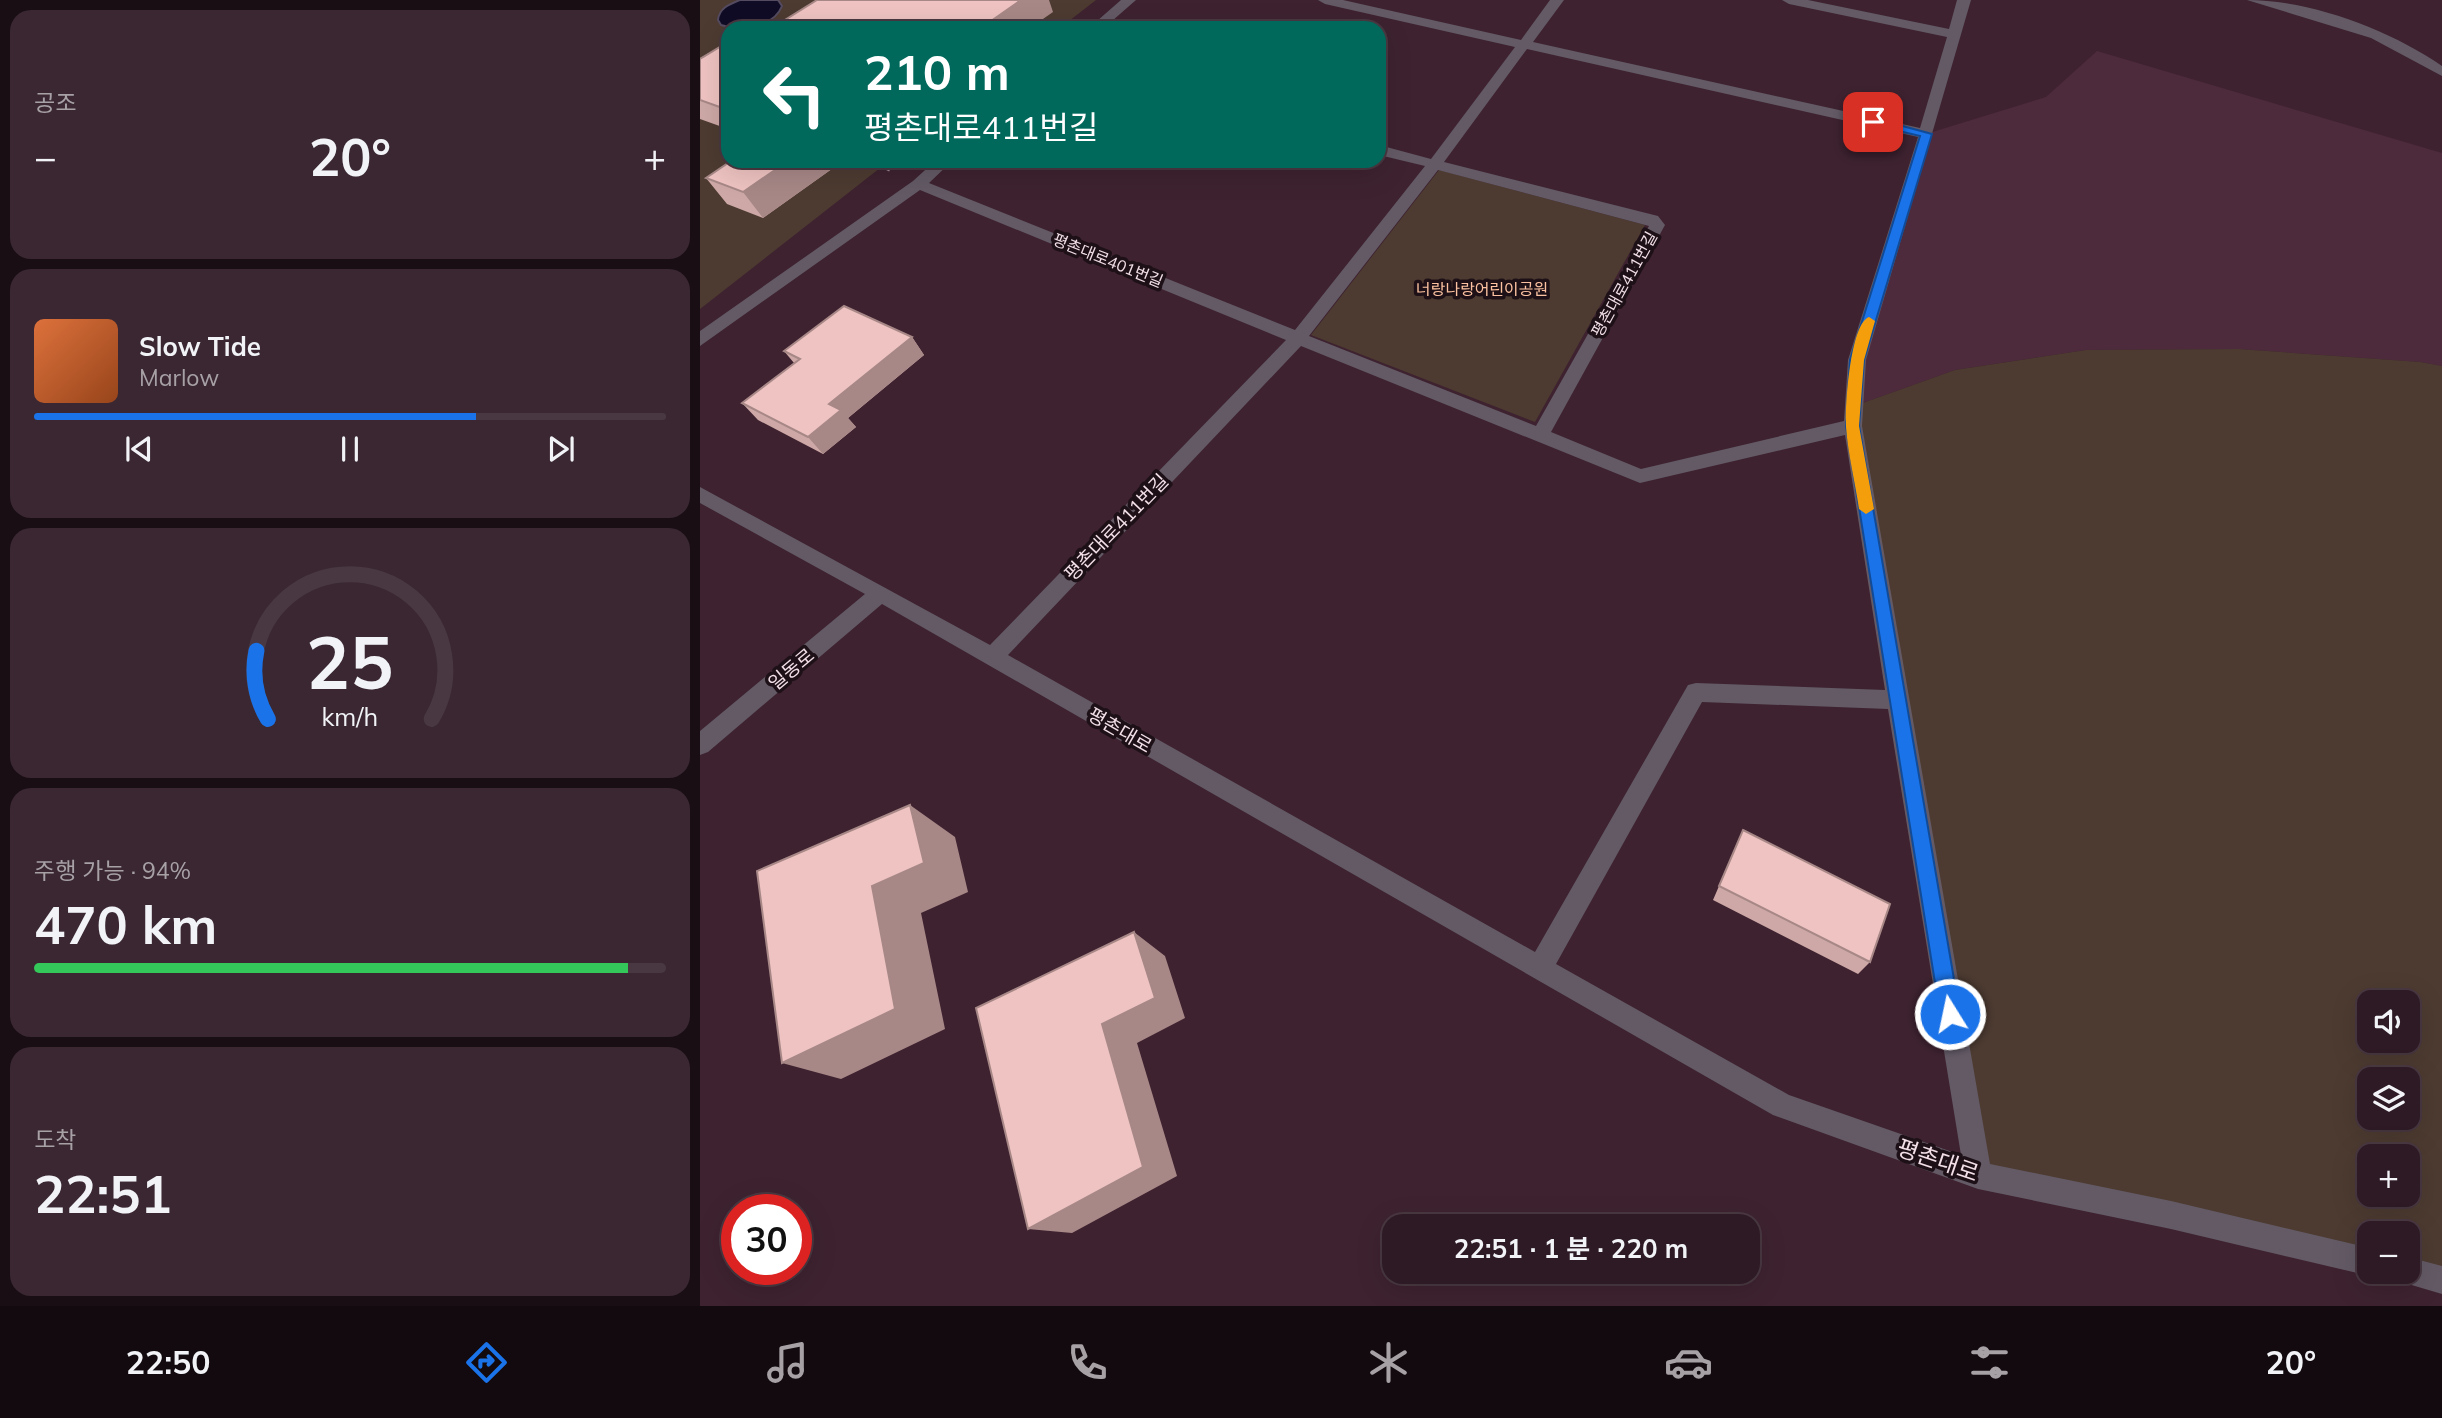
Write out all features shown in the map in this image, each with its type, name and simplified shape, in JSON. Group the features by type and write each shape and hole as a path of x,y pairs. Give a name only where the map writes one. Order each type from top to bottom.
{"street":[{"path":"1104,21 1129,0"},
{"path":"1325,0 1926,134"},
{"name":"평촌대로411번길","path":"992,657 1298,337 1435,164 1557,0"},
{"path":"1789,0 1953,34"},
{"path":"1964,0 1857,360 1853,426 1978,1175"},
{"path":"2254,0 2301,11 2386,39 2442,72"},
{"path":"1386,152 1435,164"},
{"name":"평촌대로411번길","path":"1435,164 1652,220 1657,225 1540,435"},
{"path":"700,340 918,184 936,168"},
{"name":"평촌대로401번길","path":"918,184 1298,337"},
{"path":"1298,337 1640,476 1853,426"},
{"name":"평촌대로","path":"700,494 881,593 1782,1106 1978,1175 2171,1215 2357,1259"},
{"name":"일동로","path":"700,745 881,593"},
{"path":"1540,968 1696,692 1898,700"},
{"path":"2420,1274 2442,1280"}],"shaded area":[{"path":"740,0 778,0 782,6 768,21 721,21 721,25 718,20 720,12"},
{"path":"2097,51 2442,153 2442,366 2420,362 2239,349 2086,350 1955,370 1846,409 1926,134 2046,97"}],"green space":[{"path":"700,0 1096,0 1069,21 721,21 721,168 880,168 700,309"},
{"name":"너랑나랑어린이공원","path":"1439,170 1645,225 1535,422 1311,335"},
{"path":"2239,349 2420,362 2442,366 2442,1280 2420,1274 2420,1221 2357,1221 2357,1259 1978,1175 1846,409 1955,370 2086,350"}],"building":[{"path":"817,0 1021,0 991,21 783,21"},
{"path":"721,46 721,108 700,100 700,59"},
{"path":"721,168 778,168 743,192 706,178"},
{"path":"844,306 912,337 829,404 841,410 808,437 742,403 800,359 784,351"},
{"path":"910,805 924,863 872,886 895,1009 782,1063 757,871"},
{"path":"1743,830 1890,904 1870,962 1719,886"},
{"path":"1134,932 1155,998 1102,1024 1143,1167 1028,1229 976,1008"}],"slow traffic":[{"path":"1866,509 1853,426 1857,360 1869,321"}],"route":[{"path":"1873,122 1926,134 1857,360 1853,426 1950,1014"}]}
